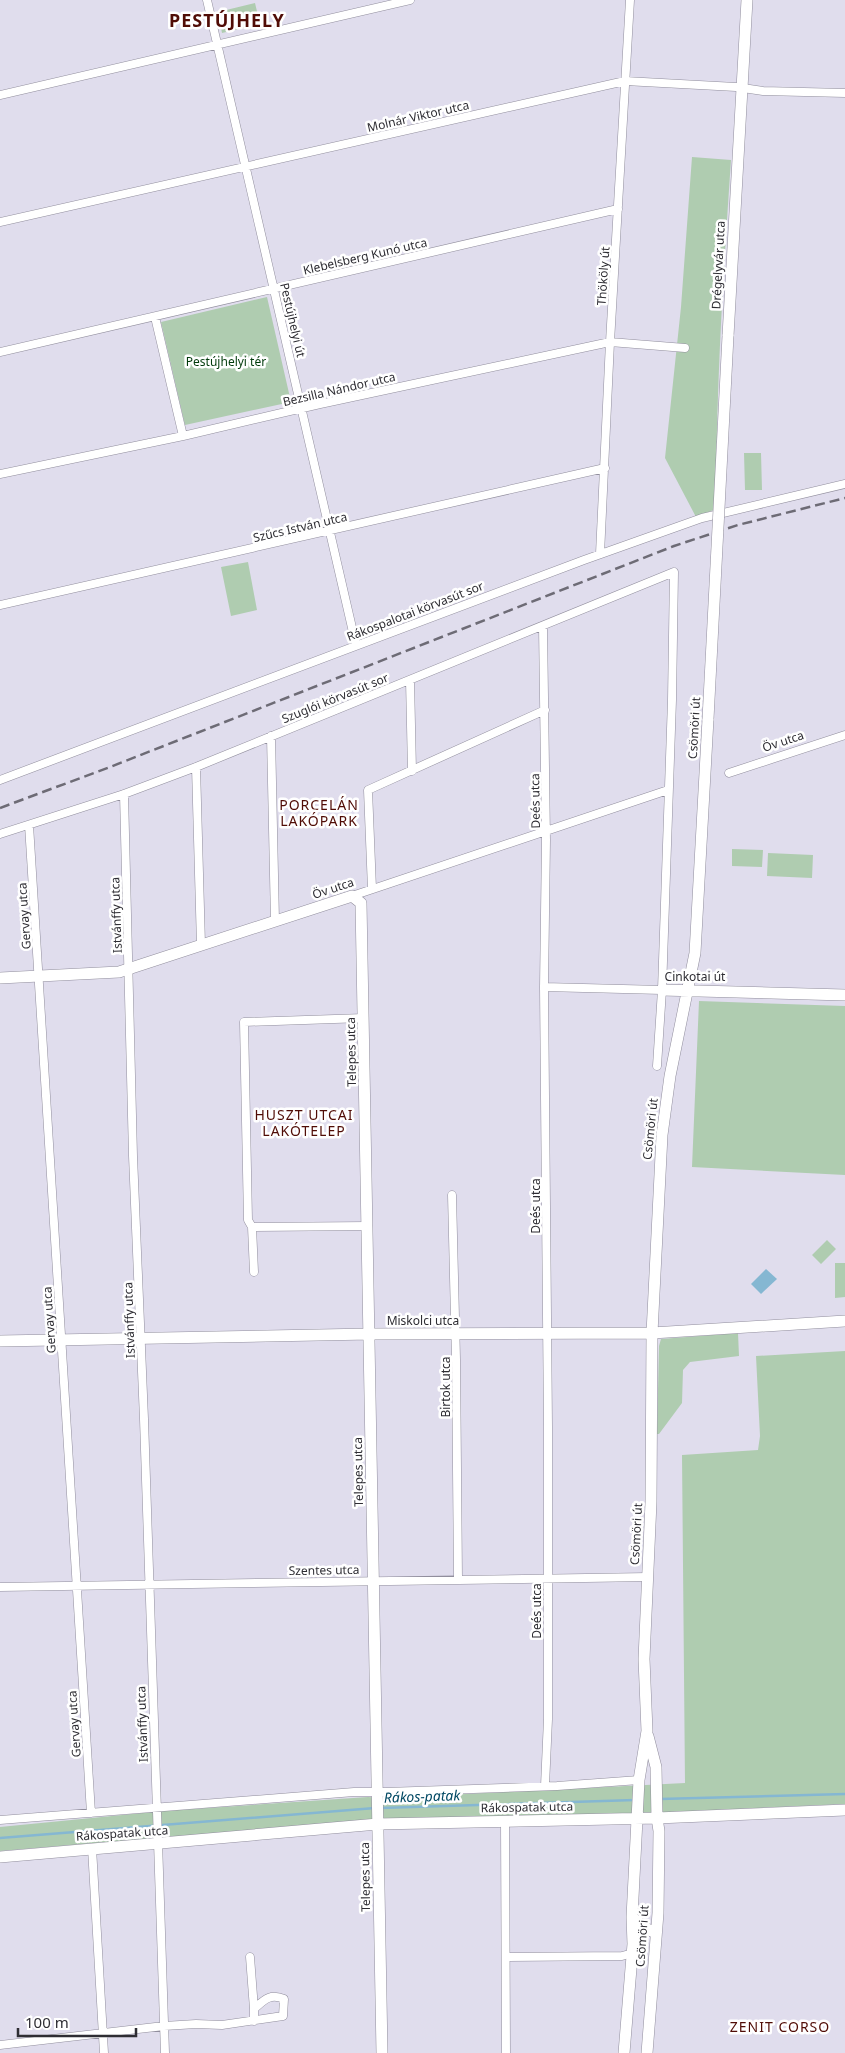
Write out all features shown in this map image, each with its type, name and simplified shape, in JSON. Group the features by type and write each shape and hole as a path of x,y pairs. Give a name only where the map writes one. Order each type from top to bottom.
{"street":[{"name":"Pestújhelyi út","path":"207,0 356,646"},
{"path":"0,95 410,0"},
{"name":"Thököly út","path":"600,554 630,0"},
{"name":"Drégelyvár utca","path":"718,532 747,0"},
{"name":"Molnár Viktor utca","path":"0,222 625,81 845,93"},
{"name":"Klebelsberg Kunó utca","path":"0,352 618,210"},
{"path":"156,317 183,436"},
{"name":"Bezsilla Nándor utca","path":"0,474 183,436 610,342 685,348"},
{"name":"Szűcs István utca","path":"0,605 605,468"},
{"name":"Rákospalotai körvasút sor","path":"0,780 600,554 710,515 845,484"},
{"name":"Csömöri út","path":"624,2053 634,1938 632,1917 639,1784 647,1731 644,1659 651,1502 652,1333 662,1135 670,1076 698,931 718,532"},
{"name":"Csömöri út","path":"658,1066 672,700 674,572"},
{"name":"Szuglói körvasút sor","path":"0,834 124,794 196,767 674,572"},
{"name":"Deés utca","path":"543,626 546,832 544,988 547,1333 545,1786"},
{"path":"410,680 412,771"},
{"path":"372,889 368,790 545,710"},
{"name":"Öv utca","path":"729,773 845,735"},
{"path":"271,736 275,921"},
{"path":"196,767 201,945"},
{"name":"Öv utca","path":"0,978 119,972 668,790"},
{"name":"Istvánffy utca","path":"124,794 133,1164 150,1585 165,2053"},
{"name":"Gervay utca","path":"29,825 40,976 76,1586 92,1813"},
{"name":"Telepes utca","path":"352,896 358,899 362,908 382,2053"},
{"name":"Cinkotai út","path":"544,988 845,995"},
{"path":"254,1272 252,1227 248,1220 244,1022 364,1018"},
{"name":"Birtok utca","path":"452,1195 458,1579"},
{"path":"252,1227 368,1226"},
{"name":"Miskolci utca","path":"0,1341 370,1334 652,1333 845,1321"},
{"name":"Szentes utca","path":"0,1587 648,1577"},
{"name":"Csömöri út","path":"647,1731 656,1767 656,1818 659,1831 658,1913 647,2053"},
{"name":"Rákospatak utca","path":"0,1820 386,1792 639,1784"},
{"name":"Rákospatak utca","path":"0,1857 157,1844 378,1820 506,1821 638,1815 656,1818 845,1810"},
{"path":"506,1821 506,2053"},
{"path":"92,1848 104,2053"},
{"path":"632,1917 645,1928 656,1933"},
{"path":"634,1938 641,1933 656,1933"},
{"path":"506,1957 622,1956 633,1953"},
{"path":"250,1957 254,2021"},
{"path":"0,2045 164,2026 222,2025 254,2021 282,2016 284,1999 270,1996 254,2009"}],"green space":[{"path":"255,3 260,24 222,33 218,12"},
{"path":"692,157 731,160 720,334 716,509 696,517 665,458 681,307"},
{"name":"Pestújhelyi tér","path":"267,297 291,402 185,425 161,322"},
{"path":"744,453 761,453 762,490 745,490"},
{"path":"248,562 257,610 231,616 221,567"},
{"path":"732,849 763,850 762,867 732,866"},
{"path":"768,853 813,855 812,878 767,876"},
{"path":"699,1001 845,1006 845,1175 692,1167"},
{"path":"827,1240 836,1249 821,1264 812,1255"},
{"path":"835,1263 845,1263 845,1297 835,1298"},
{"path":"738,1333 739,1356 690,1362 683,1370 682,1403 659,1434 657,1434 659,1346 661,1339"},
{"path":"845,1351 845,1804 627,1814 387,1819 0,1851 0,1827 163,1811 368,1797 387,1798 685,1783 682,1455 758,1450 760,1436 756,1356"}],"water":[{"path":"766,1269 777,1279 761,1294 751,1284"}],"waterway":[{"name":"Rákos-patak","path":"660,1799 845,1794"},
{"name":"Rákos-patak","path":"380,1808 635,1800"},
{"name":"Rákos-patak","path":"0,1838 375,1808"}],"railway":[{"path":"0,808 110,767 674,546 738,525 845,498"}],"district":[{"name":"PESTÚJHELY","path":"227,20"},
{"name":"PORCELÁN LAKÓPARK","path":"319,812"},
{"name":"HUSZT UTCAI LAKÓTELEP","path":"304,1122"},
{"name":"ZENIT CORSO","path":"780,2026"}]}
